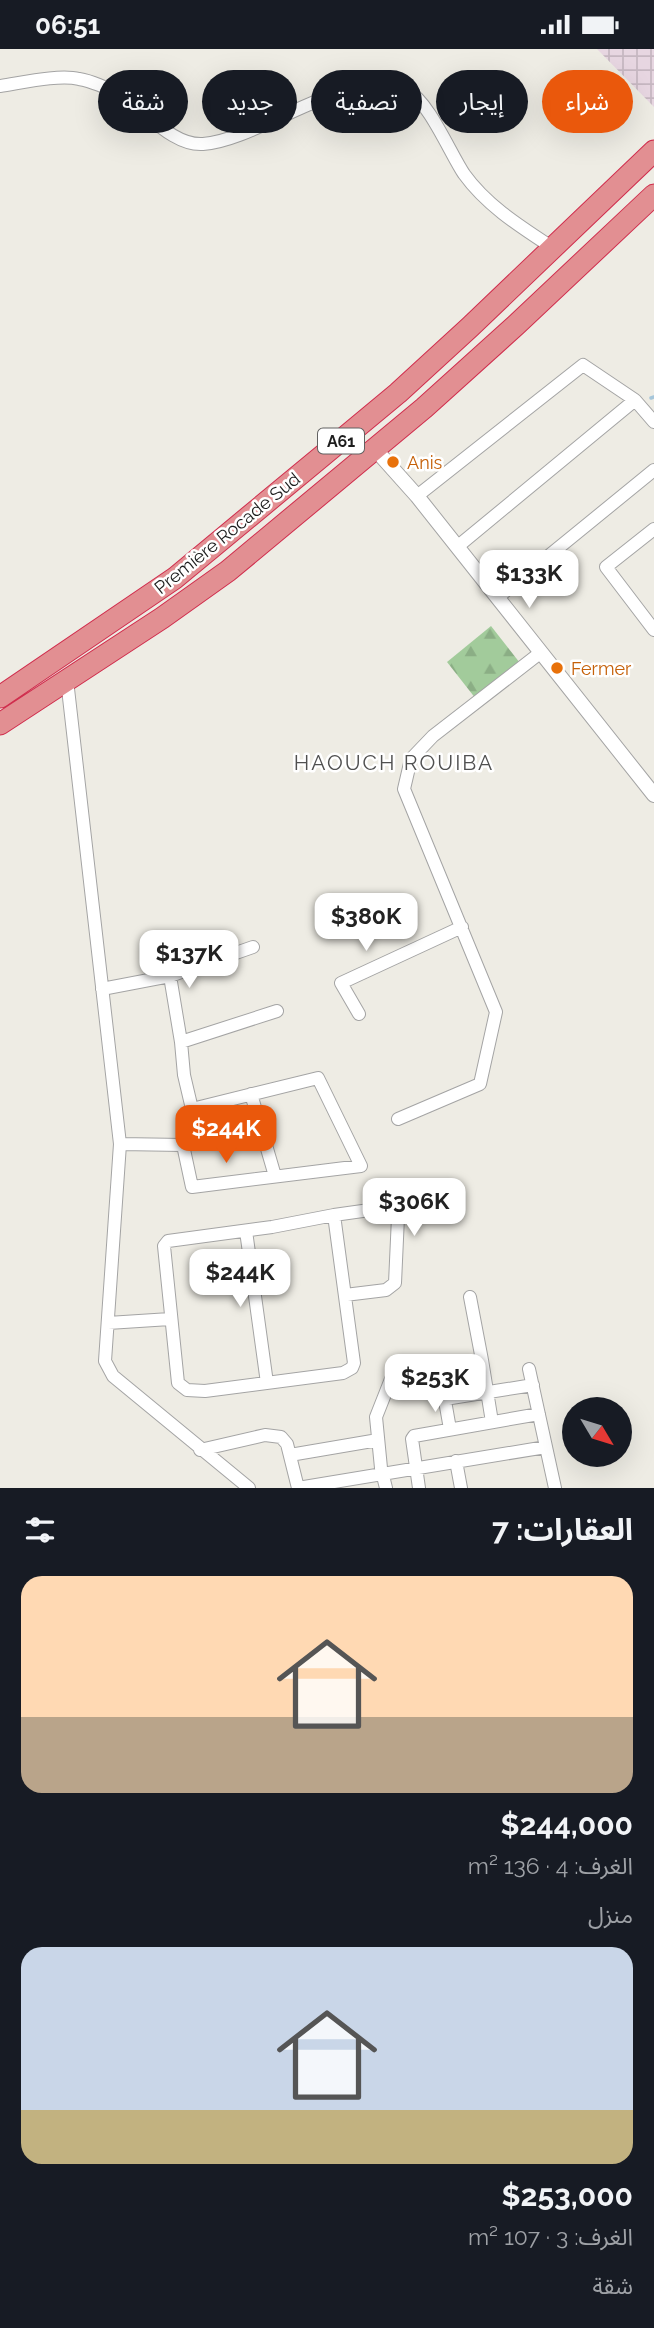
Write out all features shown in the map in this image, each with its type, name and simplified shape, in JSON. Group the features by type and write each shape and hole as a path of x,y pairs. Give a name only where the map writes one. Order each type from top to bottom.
{"highway":[{"name":"Première Rocade Sud","path":"0,697 185,570 398,393 654,151"},
{"name":"Première Rocade Sud","path":"0,723 228,571 375,449 516,325 654,194"}],"street":[{"path":"0,86 78,78 117,93 175,137 189,144 228,139 335,95 367,85 390,84 410,92 427,111 465,175 486,199 512,221 553,248"},
{"path":"416,496 583,365 635,400 654,422"},
{"path":"457,547 635,400"},
{"path":"375,449 416,496 654,795"},
{"path":"497,598 654,470"},
{"path":"654,529 606,567 654,630"},
{"path":"398,1119 480,1084 496,1012 404,789 411,759 433,736 540,653"},
{"path":"67,680 120,1144 105,1361 113,1376 249,1488"},
{"path":"359,1014 341,983 462,927"},
{"path":"102,989 170,976 253,947"},
{"path":"170,976 184,1075 192,1109 183,1145 192,1187 361,1166 318,1078 192,1109"},
{"path":"181,1042 277,1011"},
{"path":"251,1094 275,1176"},
{"path":"120,1144 183,1145"},
{"path":"334,1215 354,1363 352,1368 343,1373 205,1391 187,1390 178,1383 165,1243 334,1215 391,1207 398,1217 395,1283 386,1290 345,1295"},
{"path":"246,1231 267,1383"},
{"path":"470,1297 492,1422"},
{"path":"108,1323 170,1319"},
{"path":"386,1488 376,1417 391,1379 396,1374 482,1360"},
{"path":"439,1367 450,1429"},
{"path":"529,1369 555,1488"},
{"path":"444,1399 533,1385"},
{"path":"419,1488 412,1439 414,1436 539,1414"},
{"path":"201,1450 265,1435 285,1439 298,1488 546,1447"},
{"path":"290,1455 378,1440"},
{"path":"456,1461 461,1488"}],"shaded area":[{"path":"597,49 654,49 654,107 633,86 633,70 618,70"}],"green space":[{"path":"491,626 520,663 476,699 447,662"}],"place":[{"name":"Anis","path":"393,462"},
{"name":"Fermer","path":"557,668"}],"district":[{"name":"HAOUCH ROUIBA","path":"394,762"}]}
